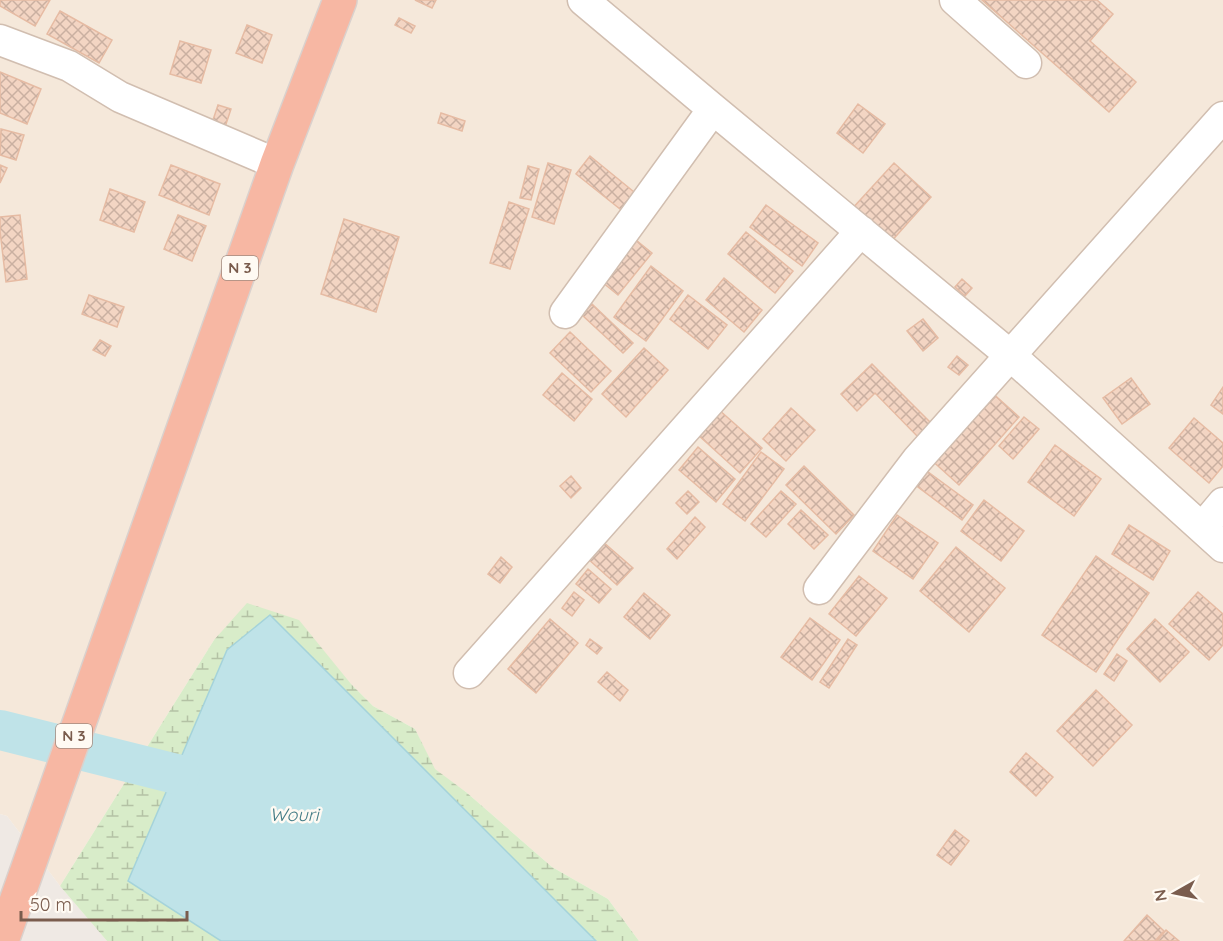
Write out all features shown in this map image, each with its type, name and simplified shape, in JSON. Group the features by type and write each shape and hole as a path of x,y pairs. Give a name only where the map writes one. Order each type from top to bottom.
{"highway":[{"name":"N 3","path":"2,941 277,164 340,0"}],"street":[{"path":"583,0 1010,355 1213,538 1223,503"},
{"path":"955,0 1026,63"},
{"path":"0,40 69,66 120,97 277,164"},
{"path":"565,313 712,109"},
{"path":"819,589 918,460 1223,117"},
{"path":"469,673 861,231"}],"shaded area":[{"path":"0,0 1223,0 1223,941 639,941 608,899 552,867 466,792 434,769 415,729 373,706 351,684 214,640 60,886 7,816 0,814"},
{"path":"0,814 7,816 60,886 107,941 0,941"}],"green space":[{"name":"Wouri","path":"247,603 299,620 351,684 373,706 415,729 435,769 466,792 552,867 608,899 639,941 107,941 60,886 214,640"}],"water":[{"name":"Wouri","path":"270,615 596,941 221,941 128,881 227,650"}],"building":[{"path":"0,0 50,0 35,26 0,6"},
{"path":"415,0 436,0 432,8"},
{"path":"982,0 1097,0 1113,14 1090,41 1136,82 1109,112"},
{"path":"60,11 112,40 99,63 47,34"},
{"path":"399,18 415,26 411,33 395,25"},
{"path":"247,25 272,35 262,63 236,53"},
{"path":"180,41 211,50 201,83 170,74"},
{"path":"0,72 41,89 27,124 0,113"},
{"path":"858,104 885,124 863,153 837,133"},
{"path":"218,105 231,109 222,136 209,132"},
{"path":"441,113 465,121 462,131 438,123"},
{"path":"1,129 24,135 16,160 0,155"},
{"path":"590,156 639,196 625,213 576,174"},
{"path":"548,163 571,170 554,224 532,217"},
{"path":"894,163 931,197 889,244 851,210"},
{"path":"0,165 7,168 0,183"},
{"path":"171,165 220,184 209,215 159,195"},
{"path":"528,166 539,169 531,200 520,198"},
{"path":"110,189 145,202 134,232 100,220"},
{"path":"509,202 529,209 510,269 490,263"},
{"path":"766,205 818,243 802,266 750,227"},
{"path":"20,215 27,279 6,282 0,217"},
{"path":"178,215 206,226 192,261 164,249"},
{"path":"344,219 399,237 376,312 321,294"},
{"path":"746,232 793,271 775,293 728,254"},
{"path":"631,236 652,253 618,295 597,278"},
{"path":"651,266 683,291 646,341 614,317"},
{"path":"724,278 762,310 744,332 706,300"},
{"path":"962,279 972,288 965,296 955,287"},
{"path":"89,295 124,307 117,327 82,314"},
{"path":"688,295 727,325 708,349 670,319"},
{"path":"592,304 633,343 623,353 582,315"},
{"path":"923,319 938,338 923,351 907,331"},
{"path":"570,332 611,371 591,392 550,353"},
{"path":"100,340 111,346 105,356 93,350"},
{"path":"644,348 668,370 626,417 602,394"},
{"path":"957,356 968,365 959,375 948,367"},
{"path":"872,364 931,423 918,437 875,393 857,411 841,394"},
{"path":"562,373 592,399 574,421 543,395"},
{"path":"1131,378 1150,404 1122,424 1103,398"},
{"path":"1223,387 1223,414 1211,405"},
{"path":"989,390 1019,417 959,485 928,457"},
{"path":"791,408 815,430 786,461 763,439"},
{"path":"718,409 762,448 740,473 697,434"},
{"path":"1024,417 1039,429 1013,459 999,446"},
{"path":"1194,418 1223,443 1223,466 1209,483 1169,448"},
{"path":"1055,445 1101,479 1074,516 1028,482"},
{"path":"698,447 735,479 716,502 679,470"},
{"path":"761,452 784,469 745,521 723,504"},
{"path":"804,466 854,515 836,534 786,485"},
{"path":"920,466 973,505 962,520 910,481"},
{"path":"571,476 581,488 571,498 560,486"},
{"path":"688,491 699,502 687,514 676,503"},
{"path":"781,491 796,504 766,537 751,524"},
{"path":"984,500 1024,531 1001,561 961,531"},
{"path":"801,510 828,535 814,549 788,524"},
{"path":"897,515 938,543 913,579 873,551"},
{"path":"695,517 705,527 677,559 667,549"},
{"path":"1129,525 1170,551 1153,580 1112,554"},
{"path":"602,541 633,568 617,585 587,558"},
{"path":"956,547 1005,588 969,632 920,591"},
{"path":"1096,556 1149,593 1096,672 1042,635"},
{"path":"501,557 512,567 500,583 488,574"},
{"path":"588,569 611,589 599,603 576,584"},
{"path":"859,576 887,598 856,636 829,614"},
{"path":"574,592 584,600 572,616 562,608"},
{"path":"1198,592 1223,614 1223,645 1209,660 1169,624"},
{"path":"644,593 670,615 650,639 624,617"},
{"path":"810,618 840,640 812,680 781,657"},
{"path":"550,619 578,643 536,693 508,669"},
{"path":"1155,619 1189,652 1160,682 1127,649"},
{"path":"590,639 602,648 597,654 586,645"},
{"path":"848,639 857,645 829,688 820,682"},
{"path":"1117,654 1127,661 1114,681 1104,674"},
{"path":"607,672 628,690 620,701 598,682"},
{"path":"1096,690 1132,725 1093,766 1057,731"},
{"path":"1026,753 1053,777 1036,796 1010,772"},
{"path":"955,830 969,841 951,865 937,855"},
{"path":"1147,915 1164,931 1155,941 1124,941"},
{"path":"1166,930 1179,941 1157,941"}],"waterway":[{"path":"0,730 180,775"}]}
